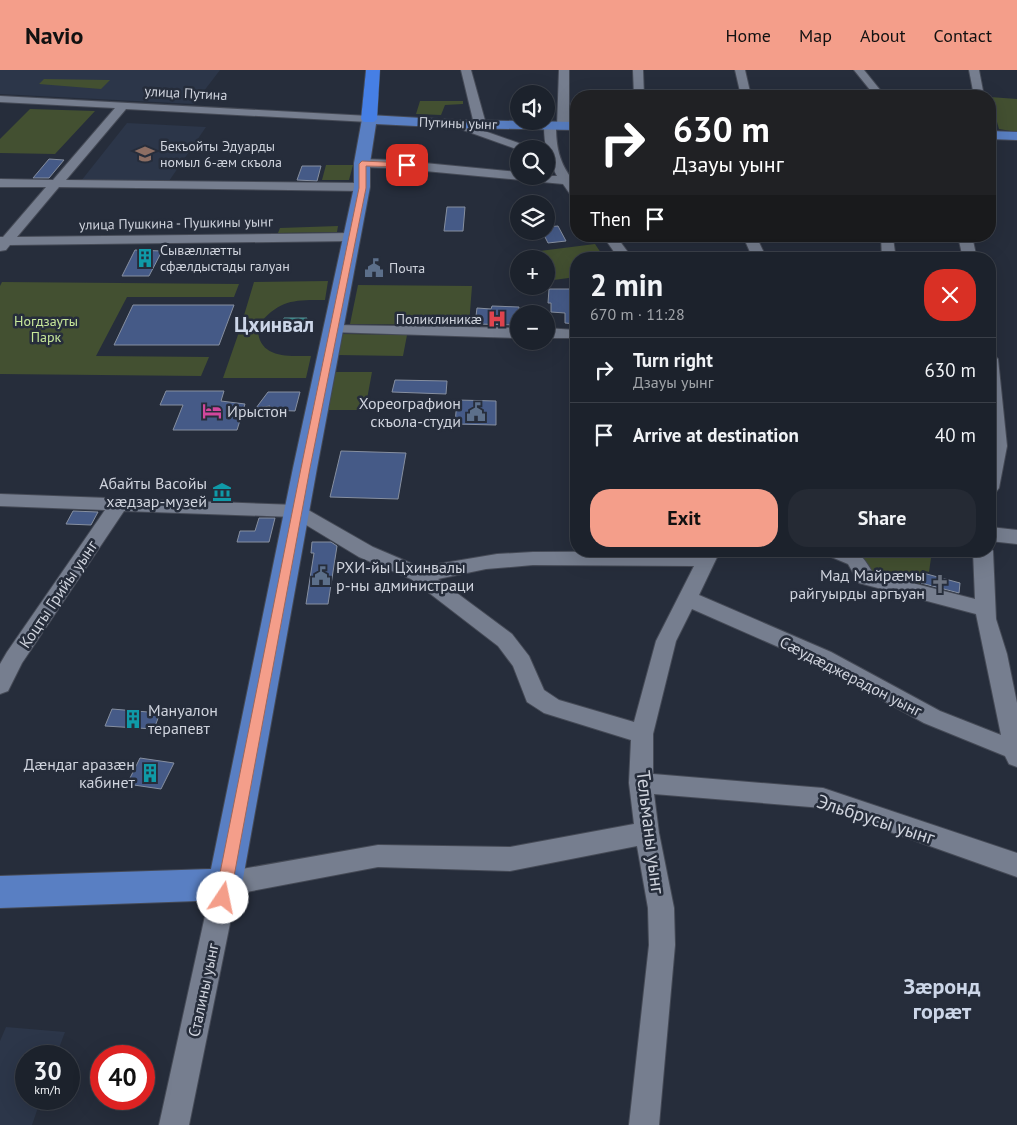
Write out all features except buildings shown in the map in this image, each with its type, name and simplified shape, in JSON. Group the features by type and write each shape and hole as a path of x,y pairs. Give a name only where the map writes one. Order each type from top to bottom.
{"highway":[{"path":"370,119 374,70"}],"main road":[{"name":"Путины уынг","path":"370,119 456,124 563,126"},
{"name":"Сталины уынг","path":"226,884 297,511 362,188 362,164 370,119"},
{"path":"996,135 1017,136"},
{"path":"0,892 226,884"}],"street":[{"path":"466,70 480,124"},
{"path":"552,140 563,126 564,70"},
{"path":"638,70 639,90"},
{"path":"740,70 745,90"},
{"path":"859,70 875,90"},
{"path":"974,70 978,90"},
{"name":"улица Путина","path":"0,99 370,119"},
{"path":"2,244 124,105"},
{"path":"456,124 510,143"},
{"path":"362,164 411,166 510,175"},
{"path":"555,167 570,186"},
{"path":"555,180 566,181"},
{"path":"0,183 362,188"},
{"name":"улица Пушкина - Пушкины уынг","path":"2,244 352,237"},
{"path":"334,329 510,333"},
{"path":"555,333 570,334"},
{"path":"0,500 297,511 366,552 418,574 506,640 522,662 535,696 552,707 642,734"},
{"name":"Коцты Грийы уынг","path":"0,684 7,658 119,504"},
{"path":"996,534 1017,536"},
{"path":"418,574 438,573 505,560 570,557"},
{"name":"Тельманы уынг","path":"644,1125 662,945 661,908 647,833 641,783 642,734 666,641 689,599 708,557"},
{"path":"850,557 855,559 866,578 985,609"},
{"path":"983,557 986,619 996,654 1016,753"},
{"name":"Сæудæджерадон уынг","path":"689,599 824,658 932,717 1016,753"},
{"name":"Эльбрусы уынг","path":"641,783 823,798 1017,864"},
{"path":"226,884 378,856 510,859 647,833"},
{"name":"Сталины уынг","path":"174,1125 226,884"}],"shaded area":[{"path":"0,70 220,70 194,104 0,94"},
{"name":"Бекъойты Эдуарды номыл 6-æм скъола","path":"127,123 206,127 169,181 81,181"},
{"path":"284,318 307,318 303,331 280,331"},
{"path":"6,1027 65,1032 60,1045 15,1045 15,1110 37,1110 32,1125 0,1125 0,1041"}],"green space":[{"path":"44,79 110,80 101,89 39,84"},
{"path":"996,97 1017,99 1017,132 999,129 996,118"},
{"path":"420,101 463,101 463,104 445,105 441,115 416,114"},
{"path":"30,109 95,111 55,154 0,153 0,139"},
{"path":"326,165 353,165 349,180 322,180"},
{"path":"338,226 337,232 278,233 280,228"},
{"path":"595,244 600,252 570,252 570,278 555,280 555,250 548,250"},
{"path":"328,281 325,300 290,302 275,309 261,322 242,322 254,282"},
{"name":"Ногдзауты Парк","path":"2,282 239,284 234,297 127,297 96,356 209,357 201,376 0,374 0,286"},
{"path":"358,285 472,286 469,325 350,324"},
{"path":"239,332 258,332 260,341 265,347 278,354 286,356 311,356 306,378 223,378"},
{"path":"343,334 407,335 403,356 338,355"},
{"path":"334,372 372,372 365,410 326,410"},
{"path":"854,557 931,557 929,572 922,570 919,589 868,576"}],"place":[{"name":"Бекъойты Эдуарды номыл 6-æм скъола","path":"145,154"},
{"name":"Сывæллæтты сфæлдыстады галуан","path":"145,258"},
{"name":"Почта","path":"374,268"},
{"name":"Поликлиникæ","path":"497,319"},
{"name":"Ирыстон","path":"212,411"},
{"name":"Хореографион скъола-студи","path":"476,412"},
{"name":"Абайты Васойы хæдзар-музей","path":"222,492"},
{"name":"РХИ-йы Цхинвалы р-ны администраци","path":"321,576"},
{"name":"Мад Майрæмы райгуырды аргъуан","path":"940,584"},
{"name":"Мануалон терапевт","path":"133,719"},
{"name":"Дæндаг аразæн кабинет","path":"150,773"}],"district":[{"name":"Цхинвал","path":"274,325"},
{"name":"Зæронд горæт","path":"942,998"}],"route":[{"path":"223,898 362,188 362,164 407,165"}]}
